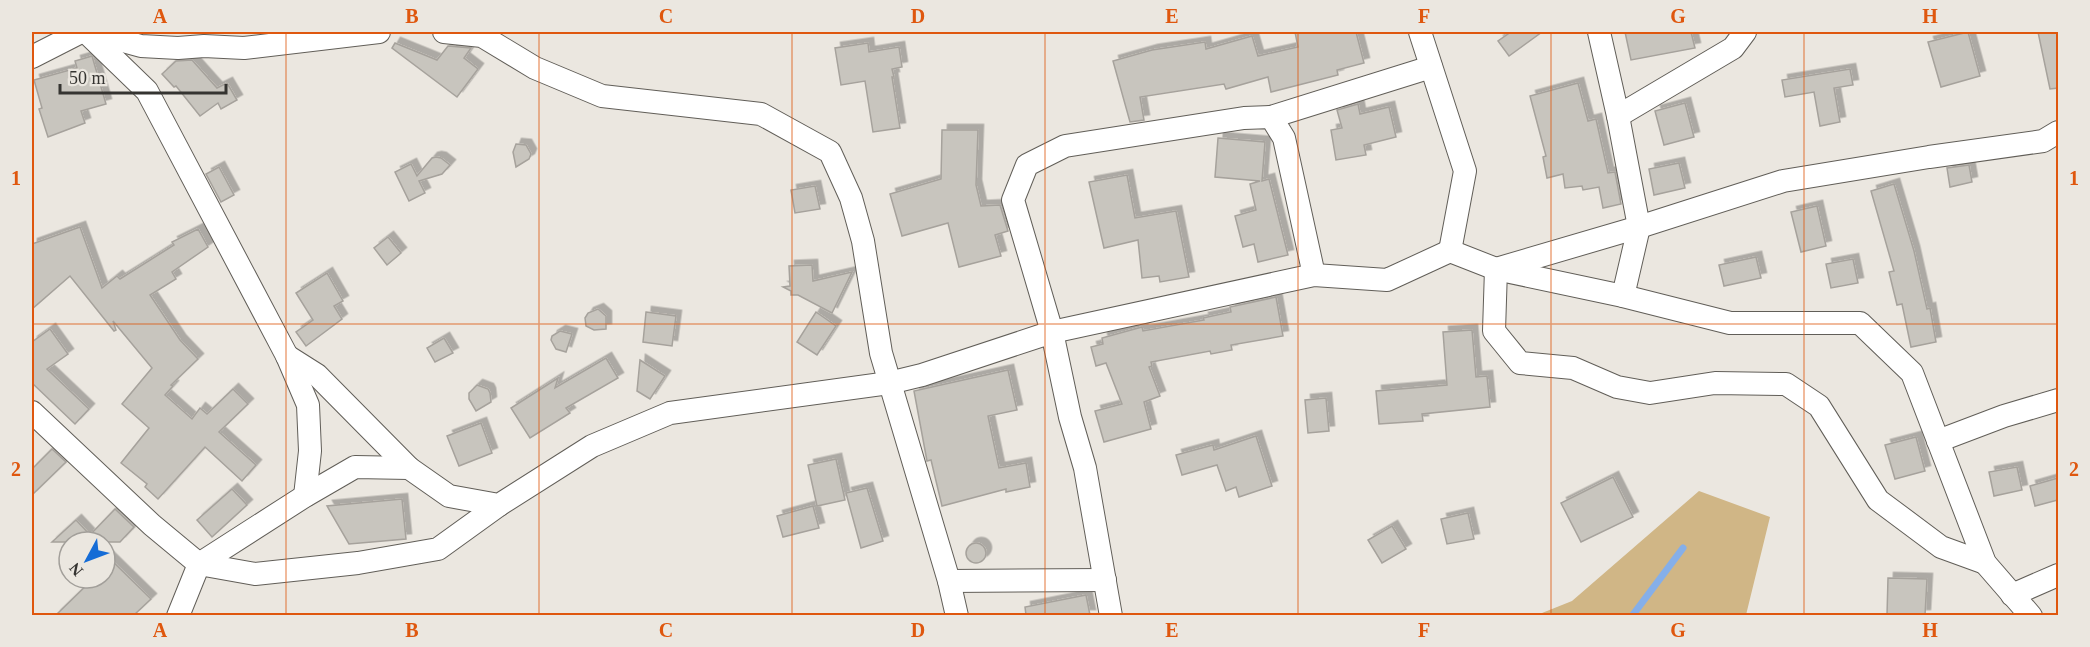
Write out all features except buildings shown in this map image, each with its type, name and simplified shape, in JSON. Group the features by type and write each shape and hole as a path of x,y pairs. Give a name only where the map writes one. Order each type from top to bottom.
{"street":[{"path":"32,57 81,32"},
{"path":"88,32 141,46 178,48 208,39 244,48 379,32"},
{"path":"88,32 147,91 287,356 308,405 310,451 305,496"},
{"path":"444,32 482,36 535,68 602,96 761,114 830,152 851,198 863,241 881,353 957,615"},
{"path":"1420,32 1465,171 1450,251"},
{"path":"1599,32 1639,227 1623,296"},
{"path":"1618,116 1733,48 1745,32"},
{"path":"1112,615 1085,468 1070,417 1052,332 1013,200 1027,165 1065,146 1244,118 1271,117 1431,67"},
{"path":"1271,117 1284,138 1314,275"},
{"path":"1496,269 1783,182 1929,157 2053,142"},
{"path":"32,412 152,525 200,564 255,574 358,562 438,549 499,505 592,446 670,413 889,383 922,375 1052,332 1314,275 1387,280 1450,251 1496,269 1623,296 1730,323 1860,323 1912,373 1985,563 2031,615"},
{"path":"1496,269 1494,331 1520,363 1573,368 1617,387 1650,393 1715,383 1786,384 1819,406 1878,500 1941,547 1985,563"},
{"path":"287,356 317,375 409,468 449,496 499,505"},
{"path":"1938,441 2004,416 2058,400"},
{"path":"178,615 200,564 305,496 355,467 409,468"},
{"path":"2012,595 2058,575"},
{"path":"949,581 1105,580"}],"shaded area":[{"path":"1699,491 1770,517 1746,615 1537,615 1572,601"}],"waterway":[{"path":"1632,616 1683,548"}]}
